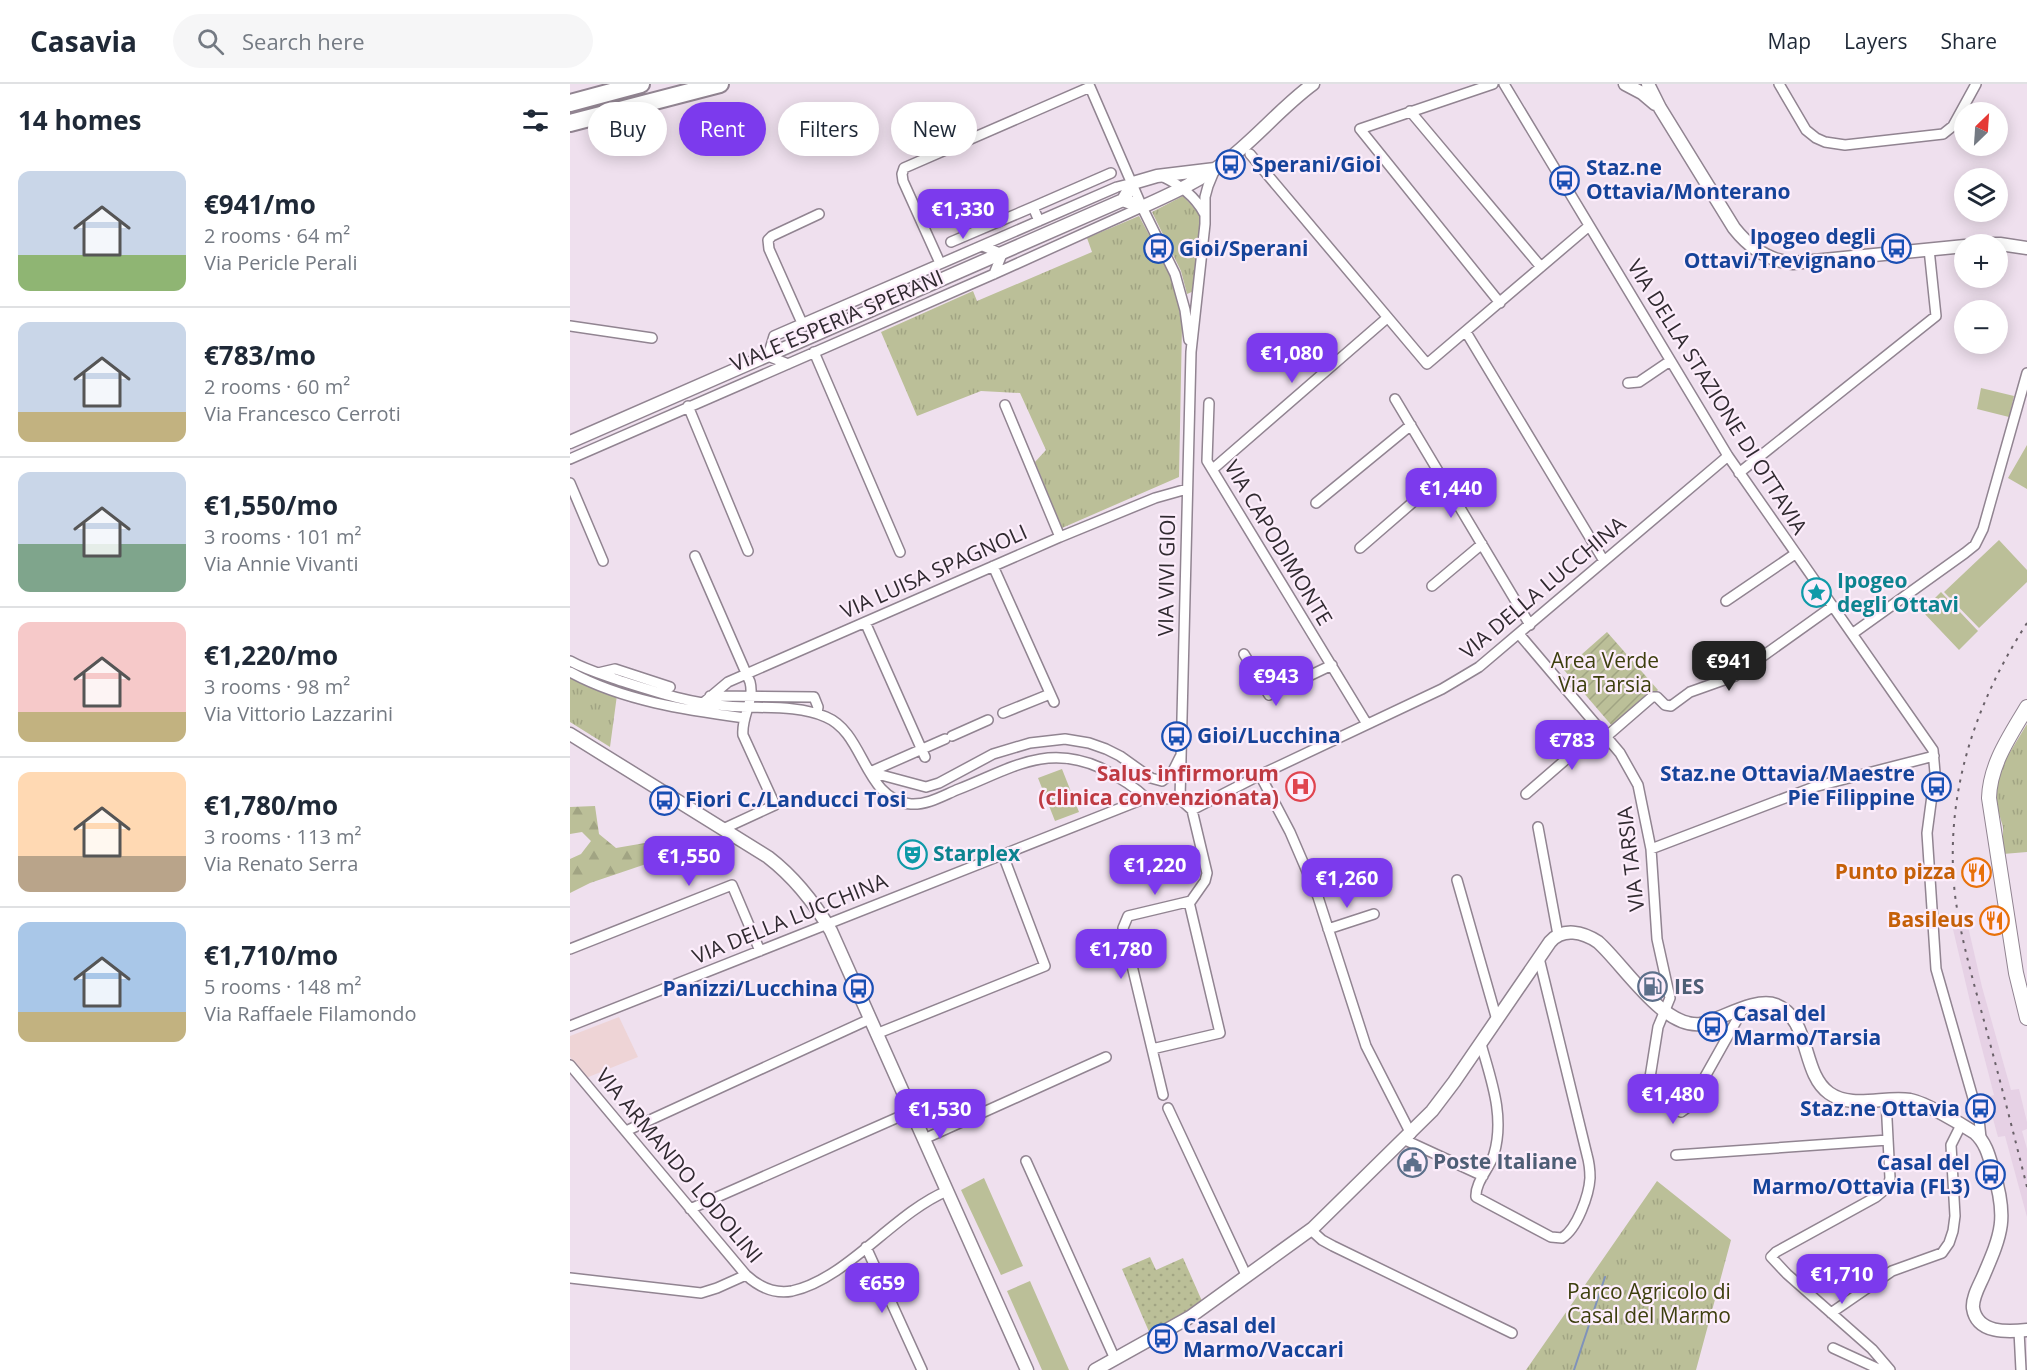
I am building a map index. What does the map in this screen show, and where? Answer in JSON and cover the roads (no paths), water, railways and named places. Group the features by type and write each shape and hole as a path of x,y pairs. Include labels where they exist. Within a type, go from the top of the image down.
{"highway":[{"path":"570,103 641,84"},
{"path":"570,123 720,84"}],"main road":[{"path":"2027,707 1996,762 1989,792 1992,826 2027,1018"}],"street":[{"path":"1493,84 1360,129 1500,303"},
{"name":"VIA DELLA STAZIONE DI OTTAVIA","path":"1504,84 1728,456 1930,745 1934,756 1935,777 1927,833 1935,969 1979,1119 1981,1138"},
{"path":"1625,84 1642,93 1660,108"},
{"path":"1648,84 1660,108 1734,228 1748,244 1761,253 1777,260 1793,263 1954,247"},
{"path":"1779,84 1806,130 1819,140 1837,145 1943,134 1953,126 1976,84"},
{"name":"VIALE ESPERIA SPERANI","path":"570,459 1183,189 1235,154 1284,107 1311,85"},
{"name":"VIA VIVI GIOI","path":"940,263 903,181 903,171 908,165 1090,87 1142,207 1173,269 1185,310 1191,352"},
{"path":"1410,111 1541,267"},
{"path":"1250,154 1427,364 1589,226"},
{"name":"VIALE ESPERIA SPERANI","path":"768,356 774,336 1117,187 1160,175 1215,169"},
{"name":"VIA VIVI GIOI","path":"1180,799 1191,352 1207,189 1215,169"},
{"path":"951,242 1111,173"},
{"path":"1160,175 1197,201 1204,213"},
{"path":"1133,183 1123,200 1142,207"},
{"name":"VIALE ESPERIA SPERANI","path":"570,442 1123,200"},
{"path":"1043,203 1049,216"},
{"path":"1034,207 1039,220"},
{"path":"1023,212 1029,225"},
{"path":"802,323 768,242 773,234 819,214"},
{"path":"1072,223 1092,231"},
{"path":"2008,244 2025,246"},
{"path":"983,246 1002,254 994,274"},
{"path":"1739,473 1936,316 1929,249"},
{"path":"901,281 897,299 913,309"},
{"path":"1213,469 1387,318"},
{"path":"570,326 652,338"},
{"path":"1466,332 1604,561"},
{"path":"814,352 900,552"},
{"path":"768,356 788,364"},
{"path":"1628,383 1638,382 1670,361"},
{"path":"1852,634 1971,549 1978,540 2027,373"},
{"path":"708,397 717,378"},
{"path":"1395,399 1530,625"},
{"name":"VIA CAPODIMONTE","path":"1209,403 1207,461 1367,724"},
{"path":"1005,405 1060,537"},
{"path":"688,406 748,551"},
{"path":"630,416 649,423"},
{"path":"1316,503 1411,425"},
{"name":"VIA DELLA LUCCHINA","path":"1192,810 1465,676 1484,664 1728,456"},
{"path":"1360,548 1442,477"},
{"path":"570,483 603,561"},
{"name":"VIA LUISA SPAGNOLI","path":"696,707 728,682 1060,537 1155,498 1187,489"},
{"path":"1432,586 1482,544"},
{"path":"1726,601 1795,554"},
{"path":"695,556 748,674 752,696 742,728 744,738 776,806 723,829"},
{"path":"993,566 1052,698 1003,714"},
{"path":"1526,794 1652,697 1671,706 1690,692 1735,676 1833,606"},
{"path":"866,622 923,753"},
{"name":"VIA TARSIA","path":"1520,634 1604,732 1626,761 1638,784 1651,849 1657,939 1670,998 1658,1027 1648,1090 1657,1102 1681,1112 1690,1104 1743,1009"},
{"path":"1244,654 1269,695 1332,665"},
{"path":"570,661 696,707 748,707 817,713 833,720 843,728 881,788 894,799 907,803 920,804 1021,764 1046,757 1072,758 1108,772 1129,784 1146,798"},
{"path":"598,673 615,669 670,687"},
{"path":"570,672 601,686 640,698 745,718"},
{"path":"710,696 814,697 818,707 817,713"},
{"path":"870,772 923,753 948,737 988,720"},
{"path":"570,734 768,857 802,889 827,924 1027,1370"},
{"path":"870,772 924,787 939,783 993,754 1020,745 1055,740 1078,741 1113,753 1150,778 1164,781 1169,777 1181,754"},
{"path":"1072,758 1078,741"},
{"path":"1651,849 1814,787 1934,756"},
{"path":"1260,775 1290,832 1318,897 1366,1046 1408,1137 1483,1176"},
{"name":"VIA DELLA LUCCHINA","path":"570,1026 1146,798 1180,799"},
{"path":"1163,1095 1123,924 1128,916 1189,902 1194,898 1207,875 1192,810 1180,799"},
{"path":"1538,827 1558,935"},
{"path":"876,1034 1046,966 1003,855"},
{"path":"1457,880 1497,1020"},
{"path":"570,949 732,885 760,951"},
{"path":"1152,1049 1220,1033 1189,902"},
{"path":"1328,929 1374,914"},
{"path":"1095,1370 1163,1334 1311,1230 1408,1137 1442,1099 1539,958 1558,935 1576,933 1596,941 1664,1011 1682,1021 1697,1025 1756,1005 1770,1004 1780,1007 1797,1028 1818,1082 1830,1094 1847,1100 1915,1102 1961,1125 1981,1138 1988,1152 2001,1195 2002,1221 1994,1252 1974,1298 1973,1308 1978,1319 1988,1328 2000,1331 2023,1331 2021,1370"},
{"path":"1481,1044 1498,1117 1494,1152 1476,1191 1478,1199 1556,1239 1565,1237 1569,1233 1588,1190 1590,1174 1539,958"},
{"path":"626,1131 870,1019"},
{"path":"924,1139 1106,1057"},
{"name":"VIA ARMANDO LODOLINI","path":"570,1065 746,1275 754,1283 767,1289 782,1292 793,1291 828,1275 922,1205 947,1191"},
{"path":"1886,1100 1890,1178 1885,1190 1776,1252 1772,1255 1772,1259 1872,1349 1890,1370"},
{"path":"1168,1108 1246,1277"},
{"path":"690,1209 910,1112"},
{"path":"1831,1313 1892,1271 1942,1253 1947,1246 1955,1216 1952,1145 1961,1125"},
{"path":"1676,1155 1888,1140"},
{"path":"1026,1161 1115,1359"},
{"path":"1311,1230 1333,1246 1512,1333"},
{"path":"866,1247 922,1370"},
{"path":"570,1278 701,1293 746,1275"},
{"path":"1833,1348 1881,1370"}],"waterway":[{"path":"1574,1370 1605,1277"}],"railway":[{"path":"2027,623 1992,686 1967,753 1954,822 1953,858 1955,895 1965,947 2027,1187"}],"place":[{"name":"Sperani/Gioi","path":"1231,165"},
{"name":"Staz.ne Ottavia/Monterano","path":"1565,180"},
{"name":"Gioi/Sperani","path":"1158,249"},
{"name":"Ipogeo degli Ottavi/Trevignano","path":"1897,249"},
{"name":"Ipogeo degli Ottavi","path":"1816,593"},
{"name":"Gioi/Lucchina","path":"1176,736"},
{"name":"Salus infirmorum (clinica convenzionata)","path":"1300,786"},
{"name":"Staz.ne Ottavia/Maestre Pie Filippine","path":"1936,786"},
{"name":"Fiori C./Landucci Tosi","path":"664,800"},
{"name":"Starplex","path":"912,854"},
{"name":"Punto pizza","path":"1977,872"},
{"name":"Basileus","path":"1995,920"},
{"name":"IES","path":"1653,987"},
{"name":"Panizzi/Lucchina","path":"859,989"},
{"name":"Casal del Marmo/Tarsia","path":"1712,1026"},
{"name":"Staz.ne Ottavia","path":"1981,1109"},
{"name":"Poste Italiane","path":"1412,1162"},
{"name":"Casal del Marmo/Ottavia (FL3)","path":"1991,1175"},
{"name":"Casal del Marmo/Vaccari","path":"1162,1338"}],"park label":[{"name":"Area Verde Via Tarsia","path":"1605,673"},
{"name":"Parco Agricolo di Casal del Marmo","path":"1649,1304"}]}
